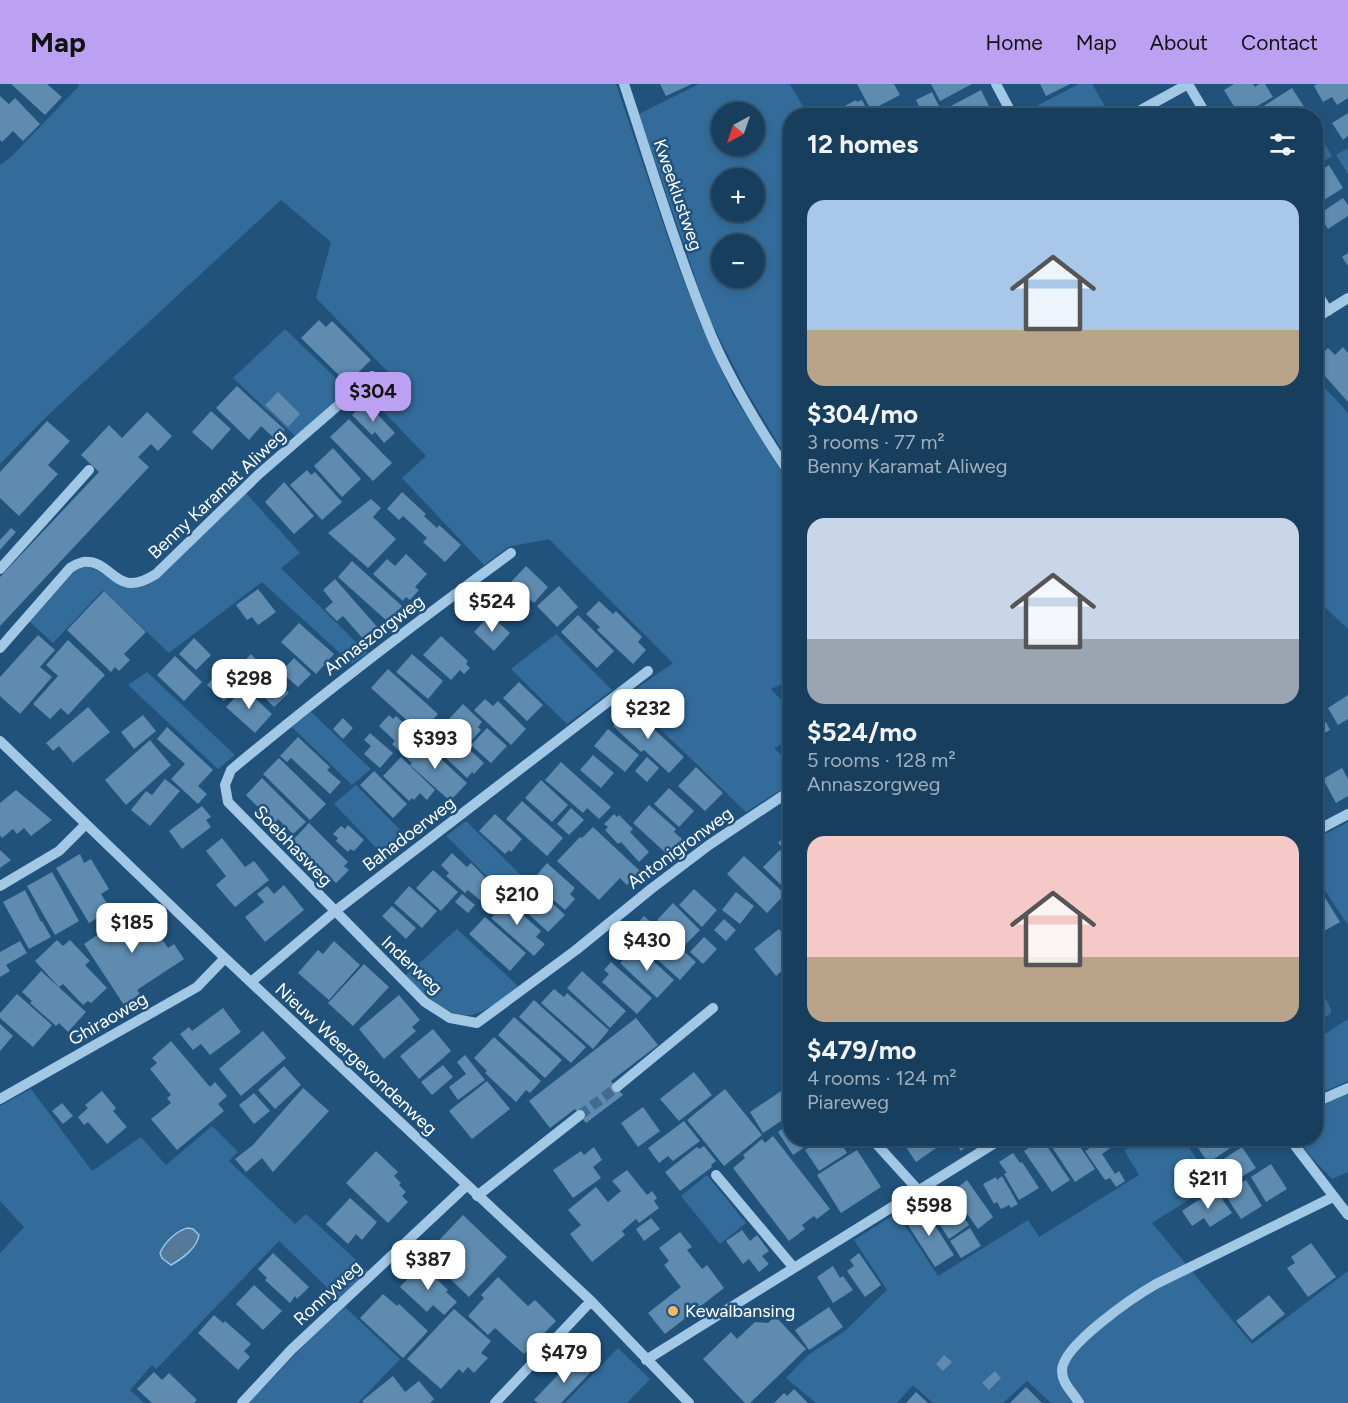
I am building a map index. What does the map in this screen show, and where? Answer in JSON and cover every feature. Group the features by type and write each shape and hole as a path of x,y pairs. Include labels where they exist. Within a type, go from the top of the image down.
{"street":[{"name":"Kweeklustweg","path":"624,84 672,232 712,337 746,404 783,463"},
{"path":"996,84 1009,108"},
{"path":"1144,108 1188,84 1202,108"},
{"path":"1323,313 1348,298"},
{"path":"1323,302 1328,310"},
{"name":"Benny Karamat Aliweg","path":"0,648 70,568 82,562 95,564 118,580 131,584 145,581 156,574 259,474 372,376"},
{"path":"0,569 89,470"},
{"name":"Annaszorgweg","path":"228,802 225,785 231,770 400,634 511,554"},
{"name":"Bahadoerweg","path":"251,982 334,912 648,671"},
{"name":"Nieuw Weergevondenweg","path":"0,741 225,958 591,1301 688,1403"},
{"name":"Antonigronweg","path":"477,1023 576,950 709,845 783,796"},
{"name":"Soebhasweg","path":"228,802 334,912"},
{"path":"1323,827 1348,814"},
{"path":"0,886 59,851 86,824"},
{"name":"Inderweg","path":"334,912 425,1002 450,1018 477,1023"},
{"name":"Ghiraoweg","path":"0,1099 197,987 225,958"},
{"path":"616,1087 712,1008"},
{"path":"1323,1098 1348,1088"},
{"path":"477,1196 580,1115"},
{"path":"879,1146 919,1191"},
{"path":"646,1360 990,1146"},
{"path":"1295,1146 1348,1215"},
{"path":"716,1174 794,1268"},
{"name":"Ronnyweg","path":"242,1403 291,1350 466,1186"},
{"path":"1079,1403 1062,1378 1061,1367 1069,1354 1111,1314 1156,1284 1334,1197"},
{"path":"495,1403 591,1301"}],"shaded area":[{"path":"77,84 616,84 672,250 700,323 732,393 783,474 783,683 771,689 783,702 783,744 774,748 783,757 783,788 746,812 626,696 673,663 549,539 508,547 484,565 402,478 426,456 365,392 388,372 316,298 331,242 281,200 48,415 0,464 0,165 12,156 79,86"},
{"path":"699,84 790,84 804,108 783,108 783,451 747,392 709,318 639,114"},
{"path":"1079,84 1092,84 1106,108 1033,108"},
{"path":"1323,140 1332,156 1323,162"},
{"path":"1348,148 1348,174 1336,155"},
{"path":"285,329 348,390 296,437 233,378"},
{"path":"1323,386 1348,413 1348,629 1323,606"},
{"path":"246,493 300,553 281,568 367,653 352,664 262,582 169,653 103,590 53,643 29,621 60,582 81,567 90,567 117,584 128,587 140,587 155,581"},
{"path":"556,634 612,690 567,724 511,669"},
{"path":"147,672 235,755 218,769 128,685"},
{"path":"311,712 371,769 352,785 292,727"},
{"path":"356,785 412,842 388,860 334,804"},
{"path":"466,821 522,876 502,891 446,836"},
{"path":"1348,822 1348,925 1323,888 1323,835"},
{"path":"457,929 518,986 492,1006 475,1014 456,1014 437,1004 405,976"},
{"path":"1325,998 1331,1013 1323,1019 1323,999"},
{"path":"1348,1019 1348,1081 1323,1092 1323,1035"},
{"path":"31,1089 92,1171 141,1137 166,1165 212,1126 238,1152 229,1161 295,1224 306,1214 368,1271 338,1298 279,1241 156,1369 152,1365 130,1390 144,1403 0,1403 0,1253 24,1227 0,1201 0,1106"},
{"path":"1348,1093 1348,1172 1332,1179 1303,1146 1323,1146 1323,1103"},
{"path":"1131,1146 1188,1146 1214,1184 1152,1223 1252,1344 1348,1271 1348,1403 1051,1403 1027,1381 1003,1403 933,1403 913,1385 897,1403 816,1403 786,1378 808,1355 845,1331 887,1290 854,1240 897,1213 938,1276 1028,1220 1039,1237 1139,1175 1124,1150"},
{"path":"707,1175 746,1223 720,1244 681,1196"},
{"path":"188,1228 193,1229 199,1235 198,1240 188,1253 171,1265 162,1258 160,1253 171,1238"},
{"path":"345,1307 400,1359 358,1403 249,1403 308,1341"},
{"path":"618,1348 650,1379 627,1403 565,1403"}],"building":[{"path":"11,84 47,84 62,97 45,115"},
{"path":"660,84 692,84 666,96"},
{"path":"857,84 894,84 900,95 875,108 870,108"},
{"path":"931,84 972,84 940,101"},
{"path":"1040,84 1070,84 1046,96"},
{"path":"1234,84 1253,84 1255,87 1265,84 1273,97 1254,108 1235,108 1224,90"},
{"path":"1317,84 1348,84 1348,98 1337,105 1332,97 1323,102 1314,86"},
{"path":"1292,88 1305,108 1261,108"},
{"path":"981,90 990,108 947,108"},
{"path":"932,92 940,108 920,108 916,100"},
{"path":"0,96 9,104 15,98 40,124 23,141 13,131 2,142 0,140"},
{"path":"856,100 857,102 862,100 866,108 841,108"},
{"path":"1348,113 1348,136 1343,140 1332,123"},
{"path":"1329,165 1343,188 1323,201 1323,169"},
{"path":"1343,198 1348,205 1348,216 1328,229 1323,221 1323,211"},
{"path":"1348,253 1348,266 1342,257"},
{"path":"319,320 326,327 332,321 371,360 347,383 301,338"},
{"path":"1343,347 1348,353 1348,402 1323,374 1323,353 1328,348 1335,355"},
{"path":"237,386 285,430 276,440 261,426 249,440 216,408"},
{"path":"278,392 300,414 288,427 265,405"},
{"path":"366,402 395,433 384,443 375,432 372,435 352,415"},
{"path":"211,411 231,429 212,450 192,432"},
{"path":"147,412 172,436 158,451 151,444 138,457 149,467 0,626 0,577 99,472 81,455 109,425 122,438"},
{"path":"349,419 392,463 373,481 330,437"},
{"path":"47,421 70,441 48,465 58,474 19,516 0,498 0,472"},
{"path":"333,448 361,479 342,497 314,466"},
{"path":"307,470 311,475 315,472 342,502 322,520 290,485"},
{"path":"284,482 314,516 294,534 265,502"},
{"path":"402,492 426,514 424,516 437,528 439,525 461,545 445,562 423,542 427,538 403,516 399,520 387,509"},
{"path":"371,499 381,508 373,517 396,539 368,568 328,533"},
{"path":"11,528 16,532 0,550 0,540"},
{"path":"406,554 427,574 415,587 419,590 410,600 406,597 403,601 373,574 387,559 395,566"},
{"path":"352,561 402,606 388,622 338,577"},
{"path":"526,566 548,587 534,603 511,582"},
{"path":"335,579 379,629 365,641 343,616 337,621 325,609 333,602 323,590"},
{"path":"559,586 578,607 557,627 537,606"},
{"path":"258,589 276,612 258,625 252,617 247,620 236,605"},
{"path":"104,591 146,632 124,654 130,660 119,671 115,667 111,672 67,630"},
{"path":"599,601 613,614 616,611 642,637 638,642 646,650 633,664 597,630 600,627 586,614"},
{"path":"490,615 510,633 494,651 474,632"},
{"path":"578,615 614,651 597,668 561,632"},
{"path":"299,623 334,654 316,674 281,642"},
{"path":"38,635 55,650 40,667 52,677 20,714 0,696 0,677"},
{"path":"441,636 468,661 466,664 470,668 464,674 460,670 451,680 423,655"},
{"path":"194,638 211,655 196,670 179,654"},
{"path":"68,640 105,675 68,715 61,708 50,719 33,704 58,676 46,665"},
{"path":"251,654 289,693 274,707 236,669"},
{"path":"412,654 443,681 428,699 396,672"},
{"path":"175,656 202,682 184,701 157,675"},
{"path":"294,658 311,674 298,687 281,672"},
{"path":"388,669 438,714 421,733 371,688"},
{"path":"220,670 238,687 224,701 207,685"},
{"path":"519,682 543,705 527,721 503,698"},
{"path":"244,688 272,714 255,733 226,707"},
{"path":"1348,695 1348,719 1338,725 1328,708"},
{"path":"485,699 493,706 498,701 526,729 511,745 474,710"},
{"path":"463,704 482,722 478,727 481,730 470,742 447,721"},
{"path":"88,707 110,732 73,763 59,746 53,751 46,743"},
{"path":"630,707 684,757 669,773 644,750 641,752 613,726"},
{"path":"143,715 156,731 134,749 121,732"},
{"path":"389,715 393,719 396,716 417,736 405,749 403,746 399,751 392,744 395,741 379,726"},
{"path":"343,718 353,728 343,739 333,729"},
{"path":"1326,722 1330,730 1323,734 1323,724"},
{"path":"443,725 484,763 467,778 428,741"},
{"path":"167,727 213,770 198,786 207,794 198,804 171,779 185,764 157,739"},
{"path":"487,728 507,746 491,763 471,745"},
{"path":"608,729 639,755 625,772 594,746"},
{"path":"370,733 393,753 380,768 364,754 371,746 364,740"},
{"path":"298,737 330,767 327,770 341,782 330,794 291,758 287,762 280,756"},
{"path":"150,740 171,765 126,805 105,780"},
{"path":"417,740 426,749 427,746 467,783 450,801 410,765 412,763 403,755"},
{"path":"593,755 614,773 601,788 580,770"},
{"path":"401,757 435,790 427,800 420,793 414,800 412,798 409,801 383,776"},
{"path":"647,757 659,768 647,782 635,771"},
{"path":"279,758 326,804 310,820 263,774"},
{"path":"561,762 611,807 599,819 587,808 583,813 545,780"},
{"path":"696,767 723,793 705,811 678,786"},
{"path":"1342,768 1348,779 1348,796 1336,803 1323,779"},
{"path":"374,771 407,804 393,818 360,785"},
{"path":"262,778 306,822 293,834 278,819 274,823 246,795"},
{"path":"165,779 180,791 150,826 131,810 146,791 152,795"},
{"path":"541,780 568,805 552,822 525,798"},
{"path":"669,788 694,811 679,827 654,804"},
{"path":"16,790 52,820 31,836 24,828 17,834 13,829 2,838 0,835 0,803"},
{"path":"522,801 563,838 547,856 506,819"},
{"path":"649,805 676,829 674,832 682,839 668,855 633,823"},
{"path":"202,806 211,817 206,820 211,827 182,849 169,831"},
{"path":"571,808 584,820 569,835 557,824"},
{"path":"495,814 522,839 511,852 509,850 505,854 479,831"},
{"path":"614,814 617,817 619,815 633,829 630,832 649,852 639,862 621,842 618,844 605,830 608,827 604,824"},
{"path":"309,823 348,862 344,866 349,870 336,883 293,840"},
{"path":"348,825 364,840 354,851 350,849 348,852 336,841 338,838 333,834 341,826 345,829"},
{"path":"593,827 640,871 627,885 620,878 599,900 557,861"},
{"path":"222,838 245,867 254,861 269,880 235,907 216,885 226,876 206,851"},
{"path":"783,838 783,848 778,843"},
{"path":"0,850 11,860 0,868"},
{"path":"780,850 783,853 783,887 763,867"},
{"path":"452,853 467,867 471,863 493,888 481,901 468,890 465,893 446,876 449,873 441,865"},
{"path":"80,854 84,863 91,859 109,889 101,894 111,910 89,923 56,868"},
{"path":"744,856 783,892 783,896 767,913 727,874"},
{"path":"547,863 575,888 570,894 575,899 565,910 534,883 537,880 535,877"},
{"path":"433,870 458,892 441,911 416,888"},
{"path":"52,872 79,921 55,935 27,886"},
{"path":"525,877 565,915 548,932 508,895"},
{"path":"284,885 304,910 265,942 245,917 264,902 257,894 267,886 274,894"},
{"path":"409,886 437,911 422,928 394,903"},
{"path":"694,889 717,910 702,927 679,905"},
{"path":"25,890 51,937 29,949 3,902"},
{"path":"736,892 754,906 740,924 722,910"},
{"path":"462,894 475,905 468,913 455,902"},
{"path":"1323,894 1340,922 1324,931 1323,929"},
{"path":"498,898 505,904 507,901 541,931 536,937 545,944 534,956 491,918 494,915 488,909"},
{"path":"673,903 700,930 683,947 657,920"},
{"path":"140,906 168,948 174,944 184,959 137,990 140,994 124,1005 84,944"},
{"path":"392,906 416,928 406,939 382,916"},
{"path":"644,916 696,962 680,980 628,933"},
{"path":"485,917 526,953 510,971 469,934"},
{"path":"724,919 736,930 726,941 714,930"},
{"path":"779,929 783,934 783,970 776,976 754,949"},
{"path":"704,937 717,949 703,964 690,952"},
{"path":"57,940 63,946 70,940 90,961 85,965 107,988 91,1003 88,1001 83,1005 63,984 59,987 35,961"},
{"path":"20,941 27,953 6,965 10,971 0,977 0,952"},
{"path":"334,941 360,965 329,1000 298,973 318,950 323,954"},
{"path":"637,946 674,980 657,998 620,963"},
{"path":"611,962 652,998 637,1014 602,982 609,974 604,970"},
{"path":"364,964 389,987 353,1026 328,1003"},
{"path":"41,971 86,1012 68,1032 59,1023 56,1026 30,1003 32,1001 22,992"},
{"path":"582,971 626,1011 610,1028 567,988"},
{"path":"554,989 564,997 567,993 609,1030 593,1049 541,1003"},
{"path":"17,994 52,1025 33,1047 0,1018 0,1013"},
{"path":"399,995 420,1020 412,1027 416,1031 384,1059 359,1029"},
{"path":"534,1000 586,1047 571,1063 519,1017"},
{"path":"223,1008 241,1032 210,1055 201,1044 193,1050 180,1034 189,1027 192,1031"},
{"path":"514,1017 562,1060 545,1078 498,1035"},
{"path":"636,1018 658,1045 611,1081 623,1095 586,1123 575,1109 550,1128 529,1101"},
{"path":"0,1024 13,1036 0,1051"},
{"path":"433,1029 451,1051 419,1079 400,1056"},
{"path":"263,1031 286,1058 241,1096 219,1069"},
{"path":"494,1037 541,1081 530,1093 526,1090 516,1102 485,1073 487,1071 474,1058"},
{"path":"171,1041 210,1087 215,1082 227,1096 218,1104 224,1111 177,1150 151,1119 171,1103 167,1098 171,1095 150,1069 157,1063 152,1058"},
{"path":"465,1055 485,1080 458,1100 449,1087 466,1074 457,1062"},
{"path":"443,1065 453,1077 432,1095 421,1082"},
{"path":"284,1066 301,1085 275,1109 258,1090"},
{"path":"694,1072 712,1095 679,1121 660,1099"},
{"path":"487,1081 510,1109 472,1139 449,1111"},
{"path":"303,1088 329,1111 273,1172 262,1158 246,1172 235,1159 253,1145"},
{"path":"725,1089 762,1135 724,1166 687,1120"},
{"path":"783,1090 783,1120 763,1133 750,1112"},
{"path":"102,1091 116,1108 113,1111 127,1127 107,1144 88,1122 84,1125 78,1117 88,1108 85,1105"},
{"path":"254,1093 270,1111 254,1124 239,1105"},
{"path":"62,1103 73,1116 63,1124 52,1111"},
{"path":"643,1107 660,1131 638,1147 621,1123"},
{"path":"684,1121 700,1141 673,1161 668,1156 659,1163 648,1148"},
{"path":"783,1129 783,1140 778,1132"},
{"path":"773,1136 830,1209 817,1219 814,1216 802,1225 805,1229 789,1241 733,1168 745,1158 743,1155 762,1139 765,1143"},
{"path":"704,1146 716,1161 711,1165 712,1167 680,1191 665,1172 697,1147 699,1149"},
{"path":"787,1146 806,1146 793,1155"},
{"path":"811,1146 843,1146 847,1153 819,1171 805,1150"},
{"path":"905,1146 939,1146 916,1162"},
{"path":"957,1146 967,1146 961,1151"},
{"path":"1032,1146 1047,1146 1070,1180 1052,1192 1024,1151"},
{"path":"1051,1146 1079,1146 1095,1169 1075,1182"},
{"path":"1087,1146 1113,1146 1102,1154 1115,1174 1119,1171 1125,1181 1116,1187 1110,1178 1105,1180 1085,1151 1089,1149"},
{"path":"1197,1146 1233,1146 1208,1163"},
{"path":"594,1147 602,1160 593,1167 601,1178 573,1198 553,1170 581,1151 584,1155"},
{"path":"1242,1147 1256,1168 1230,1184 1216,1164"},
{"path":"857,1150 881,1187 841,1213 817,1175"},
{"path":"376,1151 398,1172 394,1176 406,1192 402,1196 408,1202 388,1223 346,1183"},
{"path":"1013,1153 1020,1163 1022,1162 1039,1188 1019,1200 1004,1174 1007,1173 999,1162"},
{"path":"1271,1164 1287,1189 1266,1202 1251,1177"},
{"path":"627,1170 647,1195 652,1191 657,1198 654,1201 659,1208 639,1223 636,1219 622,1231 625,1235 592,1262 570,1234 581,1225 568,1210 596,1187 608,1202 621,1191 612,1181"},
{"path":"1002,1176 1018,1204 1011,1208 1009,1205 1001,1209 997,1202 994,1204 983,1184"},
{"path":"967,1180 993,1217 978,1229 958,1201 964,1197 957,1188"},
{"path":"1246,1180 1262,1206 1241,1219 1224,1193"},
{"path":"1215,1189 1232,1213 1210,1227 1204,1218 1192,1226 1182,1211"},
{"path":"949,1195 969,1225 949,1239 929,1208"},
{"path":"350,1198 377,1222 362,1240 356,1234 348,1244 326,1224"},
{"path":"923,1207 954,1255 935,1267 904,1219"},
{"path":"463,1215 507,1257 469,1297 425,1255"},
{"path":"651,1218 660,1229 644,1241 636,1229"},
{"path":"970,1228 981,1246 961,1258 950,1241"},
{"path":"742,1230 750,1241 757,1235 769,1251 762,1256 769,1264 759,1272 749,1259 743,1264 726,1241"},
{"path":"680,1232 692,1247 687,1250 702,1269 707,1265 724,1288 665,1334 648,1313 681,1287 664,1265 669,1261 659,1248"},
{"path":"1311,1243 1336,1277 1308,1297 1287,1268 1295,1263 1291,1257"},
{"path":"273,1253 309,1287 297,1299 295,1296 290,1303 265,1280 267,1278 258,1269"},
{"path":"859,1253 881,1285 865,1297 847,1271 854,1266 850,1260"},
{"path":"421,1264 457,1302 444,1315 433,1305 427,1312 400,1287"},
{"path":"833,1266 840,1278 843,1276 853,1290 833,1303 817,1277"},
{"path":"498,1277 528,1306 535,1300 556,1321 524,1354 495,1328 488,1335 468,1316 484,1298 481,1295"},
{"path":"254,1285 282,1311 263,1330 236,1304"},
{"path":"383,1294 397,1306 399,1304 428,1331 403,1358 360,1318"},
{"path":"1269,1295 1285,1314 1252,1340 1236,1321"},
{"path":"829,1307 843,1327 809,1350 795,1330"},
{"path":"454,1309 491,1341 481,1353 488,1358 474,1373 468,1367 463,1373 459,1369 441,1389 407,1359"},
{"path":"214,1315 223,1323 225,1321 251,1344 244,1351 250,1357 238,1370 198,1333"},
{"path":"775,1316 806,1349 750,1403 745,1403 703,1359 731,1332 737,1339 755,1322 768,1323"},
{"path":"944,1355 952,1362 943,1371 936,1364"},
{"path":"574,1358 590,1373 561,1403 538,1403 534,1400"},
{"path":"995,1371 1001,1378 989,1390 982,1383"},
{"path":"154,1372 162,1380 169,1373 197,1400 194,1403 152,1403 137,1389"},
{"path":"393,1376 405,1392 419,1381 434,1399 430,1403 364,1403 362,1401"},
{"path":"1026,1387 1042,1403 1010,1403"},
{"path":"794,1389 808,1403 774,1403 784,1393 787,1396"},
{"path":"916,1392 928,1403 906,1403"}],"tunnel":[{"path":"580,1115 617,1087"}],"place":[{"name":"Kewalbansing","path":"673,1311"}]}
